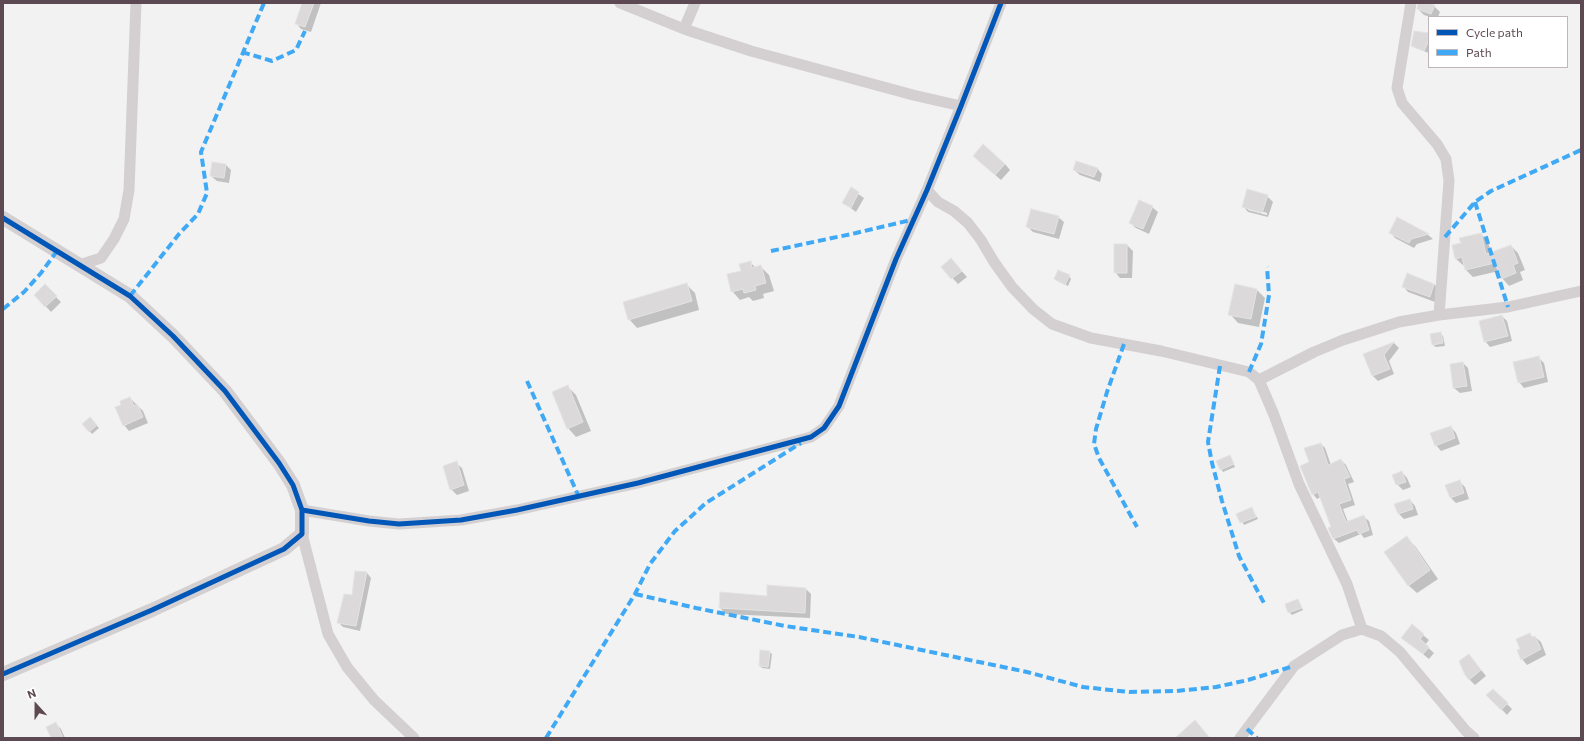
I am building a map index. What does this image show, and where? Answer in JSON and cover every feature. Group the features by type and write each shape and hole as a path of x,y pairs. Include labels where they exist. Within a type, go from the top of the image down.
{"street":[{"path":"79,265 101,258 114,239 124,219 129,190 136,3"},
{"path":"620,3 684,29 752,51 913,95 961,106"},
{"path":"684,29 695,3"},
{"path":"302,510 369,521 399,524 461,520 579,497 811,437 824,428 839,406 896,260 927,190 1001,3"},
{"path":"1410,3 1397,88 1402,103 1437,144 1446,159 1448,181 1439,315"},
{"path":"927,190 938,202 954,211 968,223 1012,287 1033,309 1052,324 1091,338 1161,351 1249,372 1259,380 1274,415 1299,484 1347,584 1362,629"},
{"path":"3,218 130,296 173,336 225,391 293,485 302,510 302,534 328,634 347,667 374,700 414,738"},
{"path":"1259,380 1314,352 1343,340 1399,322 1439,315 1508,307 1581,291"},
{"path":"3,674 239,571 284,549 302,534"},
{"path":"1240,738 1294,666 1342,635 1362,629 1381,636 1400,652 1466,731 1474,738"}],"building":[{"path":"302,3 314,3 305,27 295,24"},
{"path":"1418,3 1435,5 1431,14 1417,9"},
{"path":"1414,31 1428,33 1428,42 1424,51 1411,46"},
{"path":"983,144 1005,164 995,175 973,156"},
{"path":"1076,161 1098,168 1094,177 1073,170"},
{"path":"212,162 226,164 224,178 210,176"},
{"path":"851,187 859,192 851,208 842,203"},
{"path":"1247,189 1268,195 1262,213 1242,207"},
{"path":"1139,200 1153,206 1143,229 1129,223"},
{"path":"1031,209 1059,216 1054,234 1026,227"},
{"path":"1397,217 1429,234 1411,239 1409,243 1389,233"},
{"path":"1481,233 1486,254 1511,245 1518,263 1513,265 1516,273 1501,279 1495,263 1465,270 1462,257 1455,259 1452,245 1461,243 1459,238"},
{"path":"1114,244 1127,244 1127,273 1114,273"},
{"path":"951,258 962,271 951,279 941,267"},
{"path":"751,261 752,268 761,265 766,283 755,286 756,290 744,293 743,289 731,292 727,274 741,271 739,264"},
{"path":"1058,270 1070,275 1065,285 1054,279"},
{"path":"1407,273 1434,284 1430,297 1402,287"},
{"path":"687,283 692,301 628,320 623,302"},
{"path":"45,284 57,296 45,307 34,295"},
{"path":"1235,284 1257,289 1251,319 1228,315"},
{"path":"1502,315 1508,336 1484,342 1479,321"},
{"path":"1441,332 1443,343 1432,345 1430,334"},
{"path":"1394,342 1384,355 1390,369 1372,376 1363,354"},
{"path":"1539,356 1544,377 1518,383 1513,362"},
{"path":"1463,362 1467,386 1453,388 1450,364"},
{"path":"568,385 583,422 567,429 552,392"},
{"path":"130,397 134,406 137,404 143,417 123,426 115,407 121,405 120,401"},
{"path":"90,417 97,425 89,432 82,424"},
{"path":"1451,426 1455,438 1435,446 1430,433"},
{"path":"1321,443 1328,465 1341,459 1350,477 1344,479 1351,500 1339,504 1346,522 1364,515 1369,530 1359,534 1357,530 1333,539 1328,528 1331,527 1318,492 1312,495 1300,466 1309,462 1304,448"},
{"path":"1230,455 1234,464 1220,470 1216,461"},
{"path":"457,461 464,485 450,490 443,466"},
{"path":"1402,471 1406,482 1396,485 1392,475"},
{"path":"1460,480 1464,493 1450,498 1445,485"},
{"path":"1410,499 1413,509 1398,514 1394,504"},
{"path":"1252,507 1256,517 1240,523 1236,514"},
{"path":"1407,536 1430,570 1408,586 1384,552"},
{"path":"355,571 367,572 356,626 337,623 344,594 352,595"},
{"path":"767,585 806,588 805,613 719,608 720,592 767,596"},
{"path":"1298,599 1302,608 1288,613 1285,604"},
{"path":"1412,624 1424,634 1420,639 1429,647 1423,654 1401,638"},
{"path":"1530,633 1532,637 1535,636 1541,649 1521,660 1517,650 1520,649 1516,639"},
{"path":"760,650 770,651 768,667 759,666"},
{"path":"1469,654 1481,670 1469,680 1465,675 1459,661"},
{"path":"1493,689 1508,703 1501,710 1486,695"},
{"path":"1195,720 1210,738 1175,738"},
{"path":"56,722 63,738 51,738 46,727"}],"marked path":[{"path":"130,296 179,234 198,214 207,193 201,152 264,3"},
{"path":"242,52 272,61 296,50 305,31"},
{"path":"1445,237 1475,202 1491,191 1581,150"},
{"path":"1475,202 1508,307"},
{"path":"771,251 915,219"},
{"path":"3,309 24,292 41,273 57,251"},
{"path":"1249,372 1261,344 1269,295 1267,267"},
{"path":"1124,344 1107,392 1096,429 1094,444 1099,458 1137,527"},
{"path":"1220,366 1208,442 1222,501 1239,556 1265,605"},
{"path":"527,381 579,497"},
{"path":"546,738 635,594 650,564 675,531 706,503 801,443"},
{"path":"635,594 785,626 859,637 1027,672 1083,687 1129,692 1176,691 1216,687 1248,680 1294,666"},
{"path":"1247,729 1257,738"}],"cycle path":[{"path":"302,510 369,521 399,524 461,520 517,510 638,483 811,437 824,428 839,406 896,259 927,190 1001,3"},
{"path":"3,218 130,296 173,336 225,391 279,463 293,485 302,510 302,534 284,549 152,610 3,674"}]}
